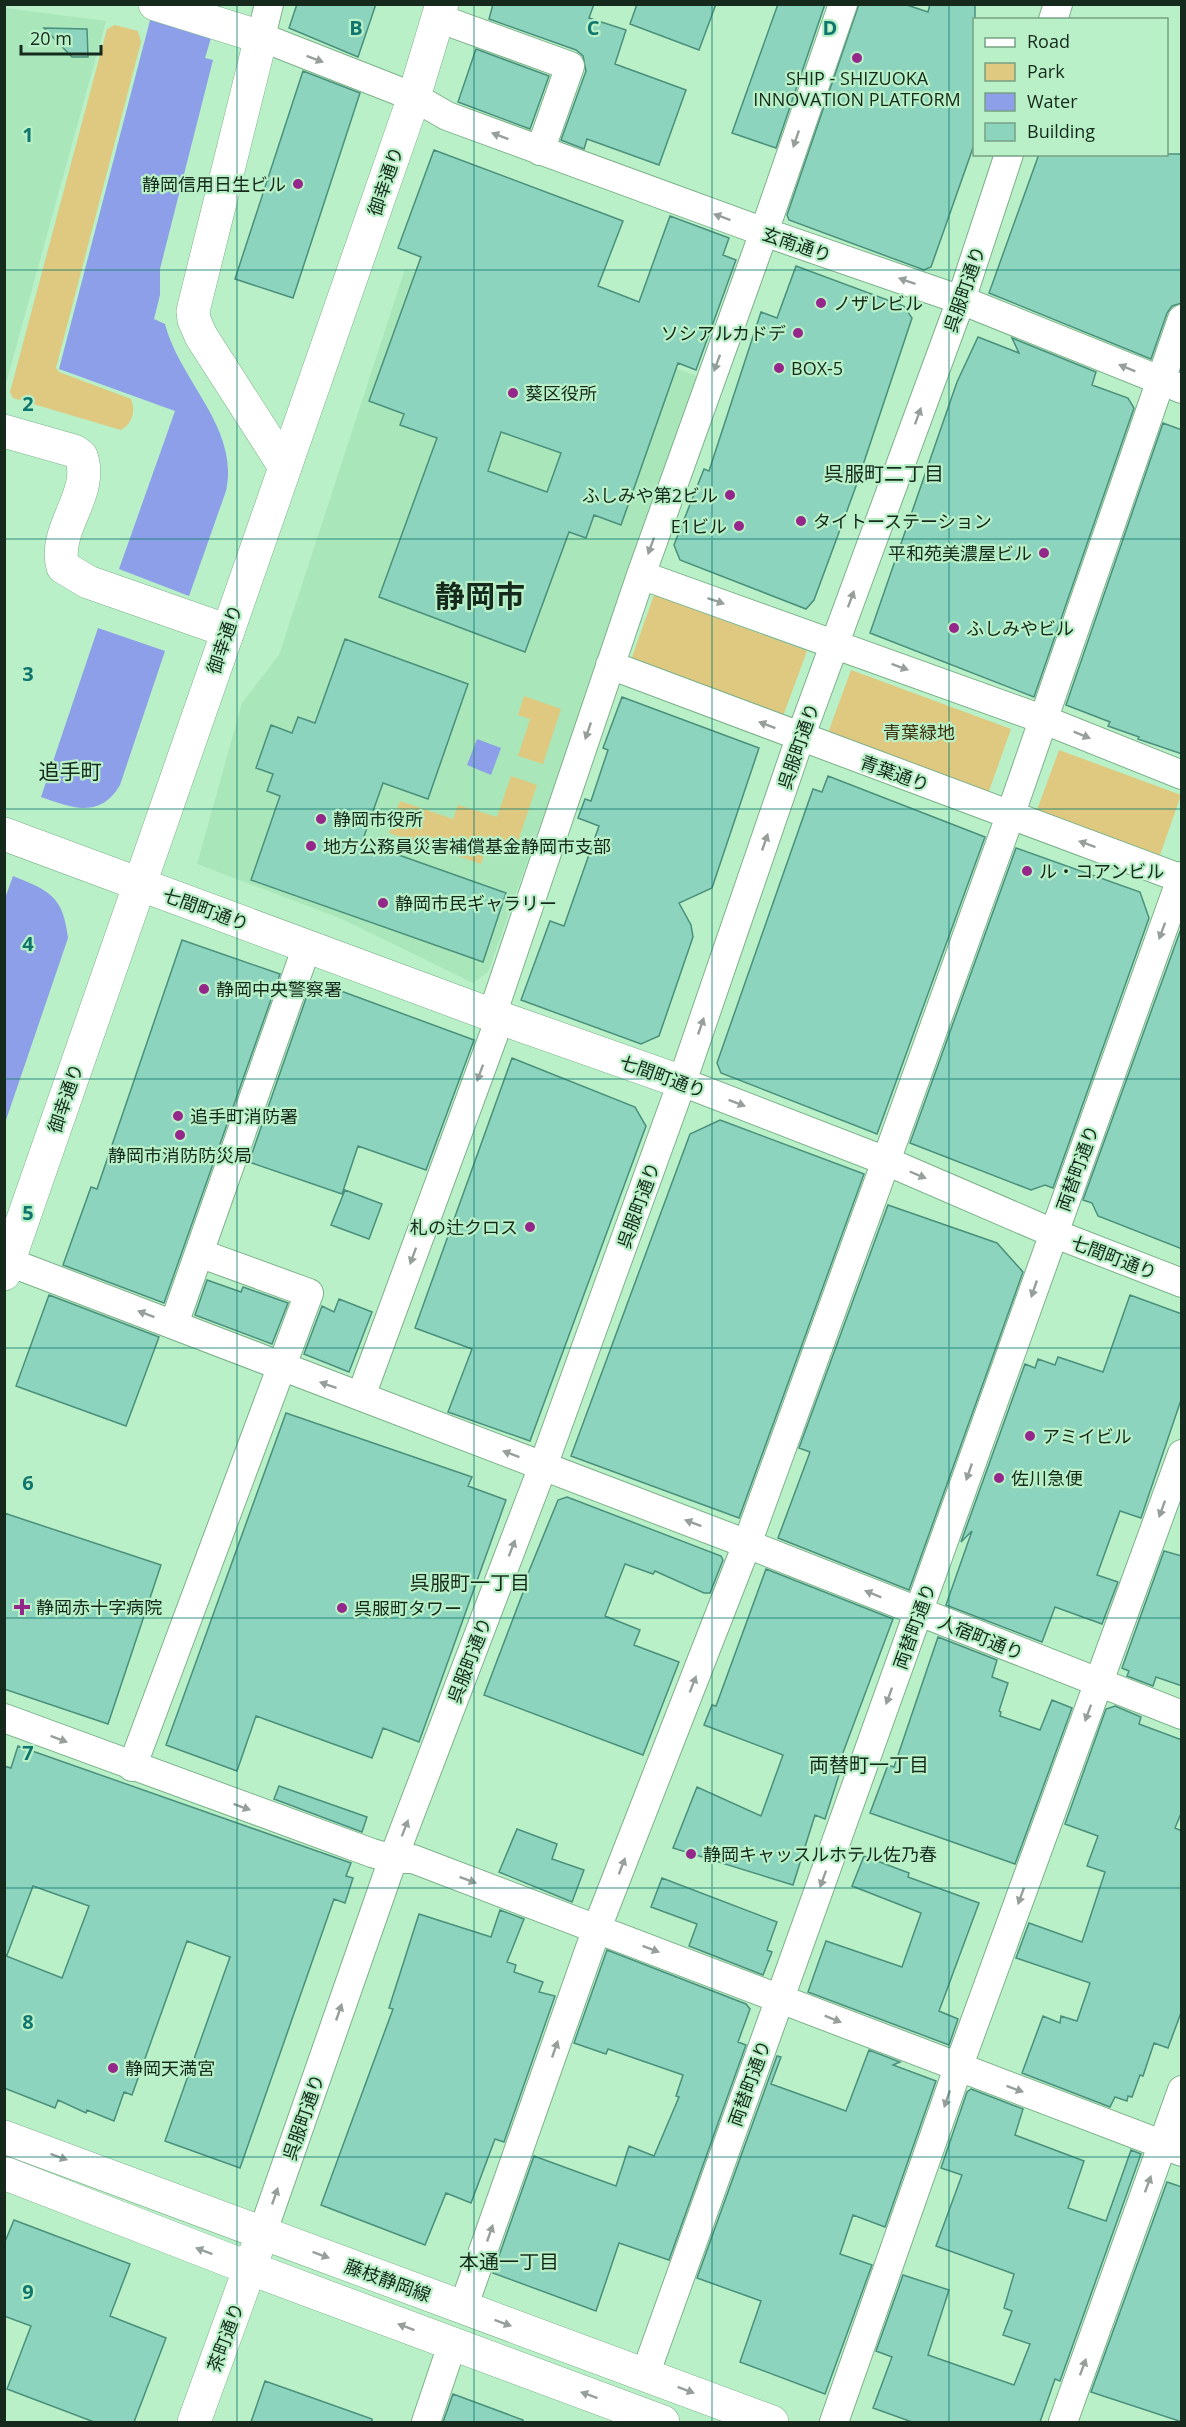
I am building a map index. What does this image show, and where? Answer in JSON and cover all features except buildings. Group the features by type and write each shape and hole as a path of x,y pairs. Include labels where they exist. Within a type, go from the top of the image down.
{"main road":[{"path":"155,4 261,37 193,311 201,336 285,467"},
{"name":"御幸通り","path":"7,1268 138,884 414,97 440,11"},
{"path":"4,431 74,451 81,456 85,475 61,547 60,557 63,567 73,575 112,591 228,631"},
{"name":"七間町通り","path":"4,834 496,1017 682,1082"},
{"name":"藤枝静岡線","path":"4,2137 256,2251 452,2345 631,2417 663,2422"},
{"name":"藤枝静岡線","path":"4,2174 256,2251 463,2308 772,2422"},
{"name":"茶町通り","path":"194,2422 256,2251"},
{"path":"631,2417 645,2375"}],"street":[{"path":"261,37 269,4"},
{"path":"361,1396 496,1017 641,575 843,4"},
{"path":"440,11 570,66 540,151"},
{"name":"玄南通り","path":"261,37 414,97 447,116 764,232 961,300 1170,385"},
{"name":"呉服町通り","path":"256,2251 393,1859 543,1466 682,1082 800,738 961,300 1008,156"},
{"path":"463,2308 597,1928 747,1544 1010,816 1042,719 1170,385 1182,319"},
{"path":"641,575 1042,719 1182,775"},
{"name":"青葉通り","path":"610,665 800,738 1181,878"},
{"name":"両替町通り","path":"645,2375 1181,878"},
{"path":"174,1324 307,946"},
{"name":"七間町通り","path":"682,1082 886,1161 1053,1233 1182,1283"},
{"path":"132,1767 309,1293 199,1253"},
{"name":"人宿町通り","path":"7,1268 174,1324 282,1368 747,1544 1182,1715"},
{"path":"834,2422 958,2068 1182,1454"},
{"path":"4,1718 132,1767 393,1859 413,1859 1172,2148"},
{"path":"1063,2422 1172,2148 1182,2090"},
{"path":"426,2422 452,2345"}],"shaded area":[{"path":"5,8 106,21 5,387"},
{"path":"405,269 700,377 488,972 473,983 342,919 197,864 242,703 279,655"}],"green space":[{"path":"115,25 138,31 141,42 56,368 59,372 131,399 132,417 121,430 13,398 10,392 107,29"},
{"path":"654,595 807,651 783,716 631,660"},
{"name":"青葉緑地","path":"851,670 1011,729 988,794 827,736"},
{"path":"524,696 561,709 543,764 518,756 530,719 518,715"},
{"path":"1059,750 1181,795 1159,858 1036,813"},
{"path":"511,776 537,785 514,853 488,844 481,864 389,833 400,801 453,819 458,805 497,817"}],"water":[{"path":"154,5 221,5 205,58 213,60 160,269 160,295 154,319 165,324 183,366 217,426 228,468 226,491 189,596 119,569 175,411 59,369"},
{"path":"98,628 165,651 120,785 104,803 94,807 74,807 41,797"},
{"path":"477,739 501,748 491,775 467,765"},
{"path":"13,876 36,886 52,897 63,913 68,938 5,1123 4,901"}],"place":[{"name":"SHIP - SHIZUOKA INNOVATION PLATFORM","path":"857,58"},
{"name":"静岡信用日生ビル","path":"298,184"},
{"name":"ノザレビル","path":"821,303"},
{"name":"ソシアルカドデ","path":"798,333"},
{"name":"BOX-5","path":"779,368"},
{"name":"葵区役所","path":"513,393"},
{"name":"ふしみや第2ビル","path":"730,495"},
{"name":"タイトーステーション","path":"801,521"},
{"name":"E1ビル","path":"739,526"},
{"name":"平和苑美濃屋ビル","path":"1044,553"},
{"name":"ふしみやビル","path":"954,628"},
{"name":"静岡市役所","path":"321,819"},
{"name":"地方公務員災害補償基金静岡市支部","path":"311,846"},
{"name":"ル・コアンビル","path":"1027,871"},
{"name":"静岡市民ギャラリー","path":"383,903"},
{"name":"静岡中央警察署","path":"204,989"},
{"name":"追手町消防署","path":"178,1116"},
{"name":"静岡市消防防災局","path":"180,1135"},
{"name":"札の辻クロス","path":"530,1227"},
{"name":"アミイビル","path":"1030,1436"},
{"name":"佐川急便","path":"999,1478"},
{"name":"静岡赤十字病院","path":"22,1607"},
{"name":"呉服町タワー","path":"342,1608"},
{"name":"静岡キャッスルホテル佐乃春","path":"691,1854"},
{"name":"静岡天満宮","path":"113,2068"}],"district":[{"name":"呉服町二丁目","path":"884,473"},
{"name":"静岡市","path":"480,595"},
{"name":"追手町","path":"70,771"},
{"name":"呉服町一丁目","path":"470,1582"},
{"name":"両替町一丁目","path":"869,1764"},
{"name":"本通一丁目","path":"509,2261"}]}
